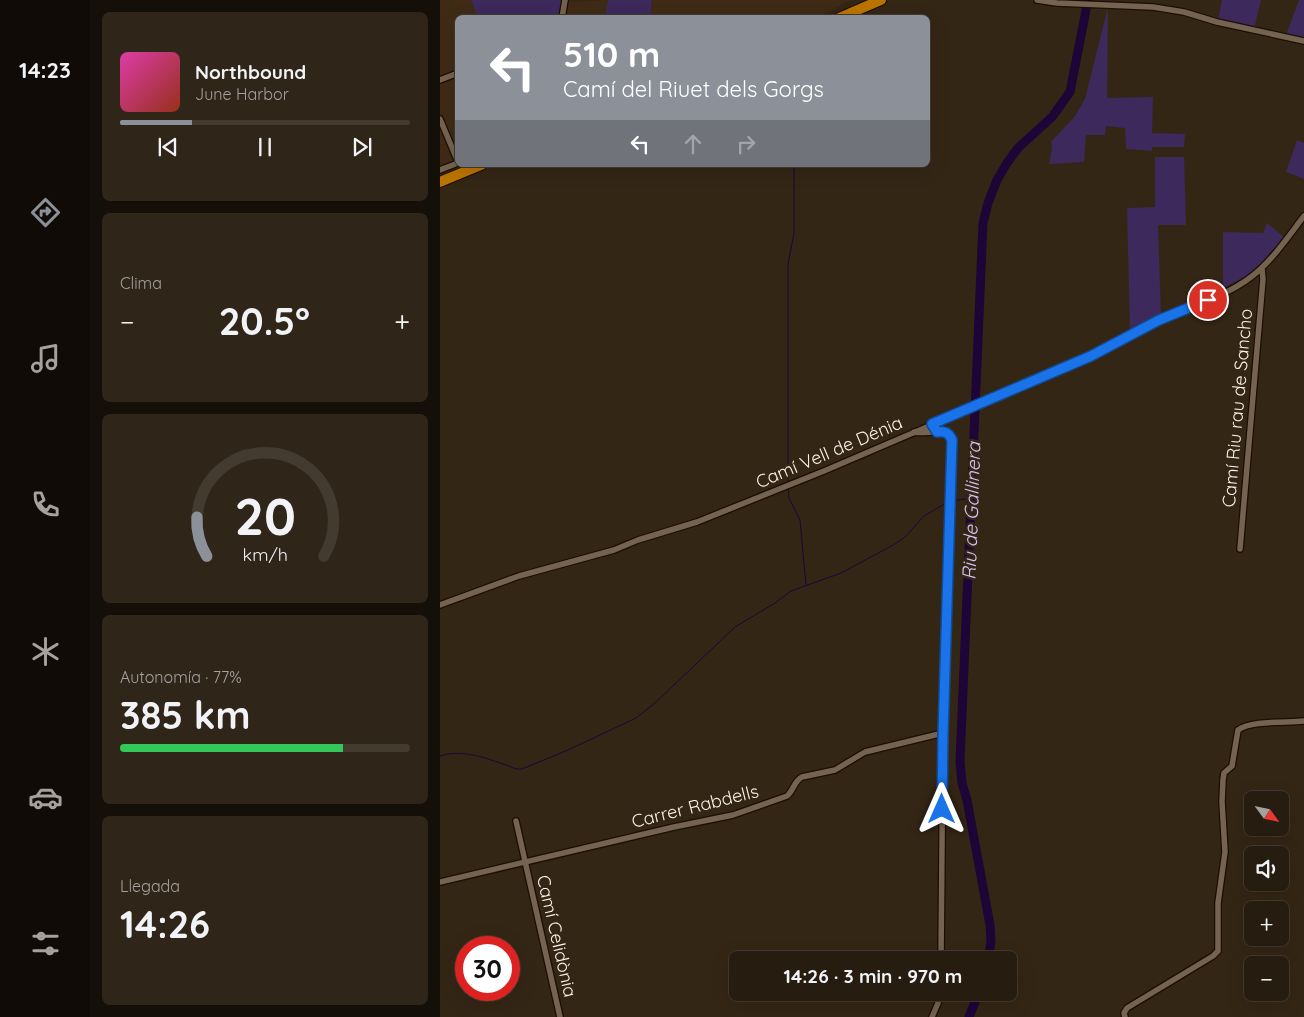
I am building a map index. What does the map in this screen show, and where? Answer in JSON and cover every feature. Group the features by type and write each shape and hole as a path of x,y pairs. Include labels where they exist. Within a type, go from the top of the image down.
{"highway":[{"path":"846,15 881,0"},
{"path":"440,182 476,167"}],"street":[{"path":"562,15 565,0"},
{"path":"1037,0 1057,3 1153,7 1184,12 1218,22 1304,41"},
{"path":"440,80 455,74"},
{"path":"440,119 455,156"},
{"path":"440,170 455,164"},
{"name":"Camí Vell de Dénia","path":"440,604 518,576 606,553 638,540 675,530 780,489 1091,356 1159,320 1223,294 1250,278 1262,269 1304,216"},
{"name":"Camí Riu rau de Sancho","path":"1240,549 1262,289 1262,269"},
{"path":"932,424 937,432"},
{"path":"914,432 944,431 949,434 952,440 943,734 941,951"},
{"path":"1125,1017 1124,1012 1127,1008 1214,956 1218,951 1218,903 1225,852 1222,802 1223,780 1224,773 1232,766 1238,730 1260,724 1304,722"},
{"name":"Carrer Rabdells","path":"440,882 733,815 787,796 791,793 797,779 802,776 835,770 858,754 943,734"},
{"name":"Camí Celidònia","path":"516,821 560,1017"},
{"path":"932,1017 937,1008 938,1001"}],"shaded area":[{"path":"440,0 568,0 569,2 608,0 605,15 455,15 455,167 462,167 440,176"},
{"path":"471,0 562,0 560,15 477,15"},
{"path":"608,0 652,0 650,15 605,15"},
{"path":"652,0 851,0 821,15 650,15"},
{"path":"1222,0 1261,0 1254,29 1218,20"},
{"path":"1299,0 1304,0 1304,39 1286,35"},
{"path":"1108,7 1107,98 1153,97 1152,133 1185,134 1184,147 1152,147 1152,151 1126,149 1125,128 1106,126 1105,135 1086,135 1084,162 1049,164 1051,142 1075,116 1085,99"},
{"path":"1297,140 1304,143 1304,179 1286,172"},
{"path":"1155,157 1184,157 1186,225 1158,225 1161,316 1130,331 1127,208 1155,207"},
{"path":"1267,223 1284,237 1248,275 1223,288 1223,232 1263,233"}],"waterway":[{"name":"Riu de Gallinera","path":"990,951 990,925 967,800 962,783 960,761 983,223 997,180 1007,163 1018,148 1052,117 1070,92 1088,0"},
{"path":"788,483 788,264 794,233 794,167"},
{"path":"788,487 789,498 800,520 806,585"},
{"path":"952,501 971,498"},
{"path":"440,756 455,753 472,755 522,769 636,718 655,703 735,627 791,591 841,573 895,544 905,537 924,516 948,502"},
{"name":"Riu de Gallinera","path":"969,1017 975,1001"}],"route":[{"path":"942,809 952,440 949,434 944,431 937,432 932,424 1091,356 1116,341 1159,320 1208,300"}]}
